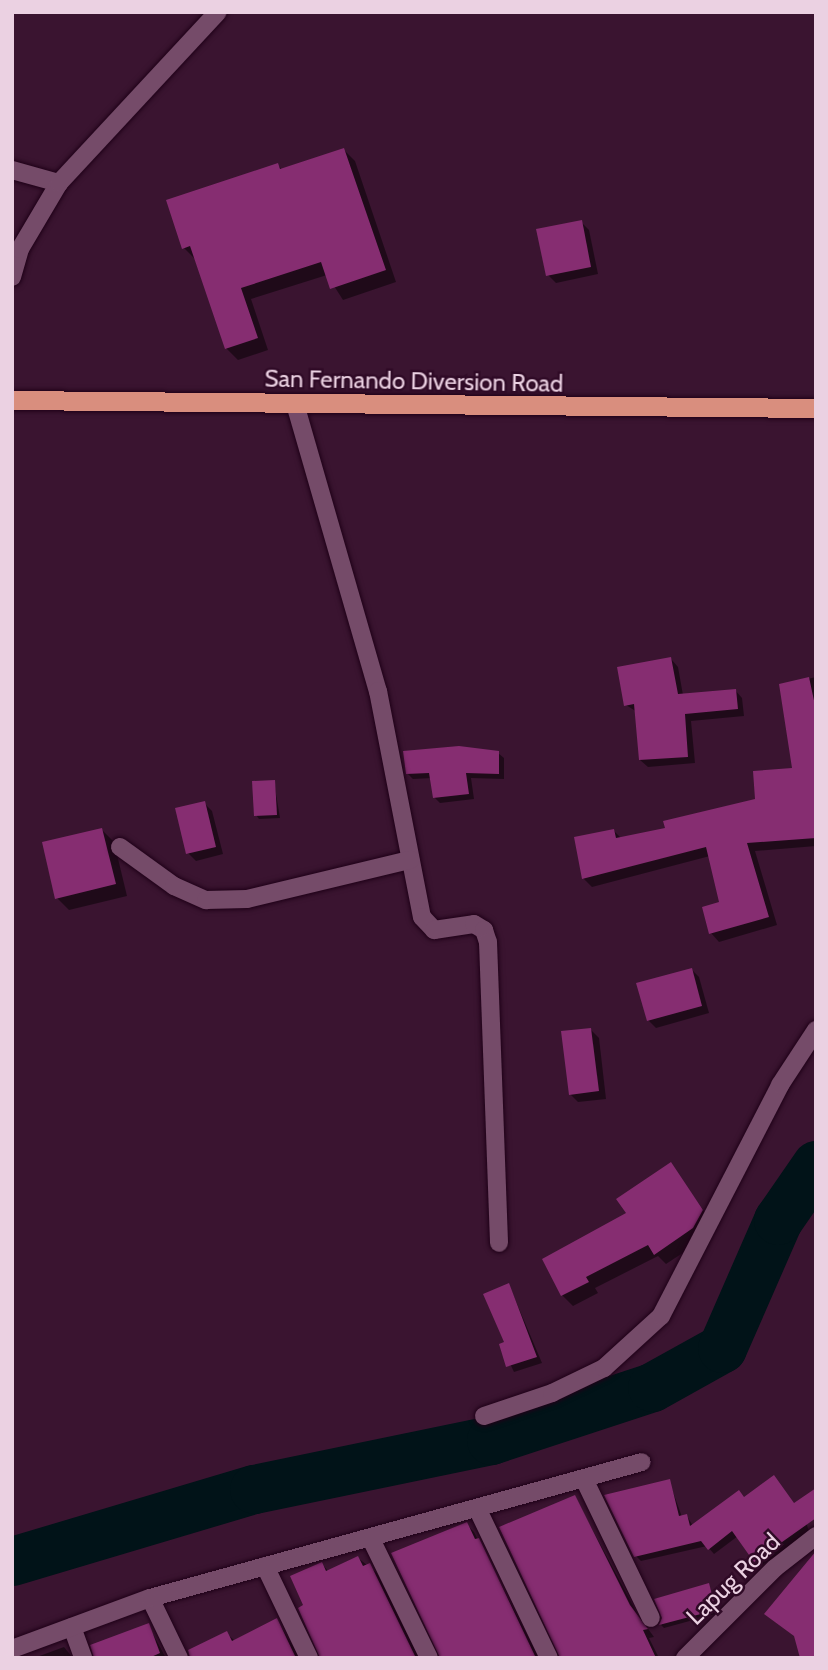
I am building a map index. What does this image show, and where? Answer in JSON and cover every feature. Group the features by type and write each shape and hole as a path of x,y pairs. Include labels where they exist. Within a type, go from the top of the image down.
{"highway":[{"name":"San Fernando Diversion Road","path":"12,400 816,408"}],"street":[{"path":"12,277 20,249 59,183 218,12"},
{"path":"12,170 59,183"},
{"path":"295,404 378,691 410,860 427,926 434,930 474,924 484,929 488,942 499,1243"},
{"path":"120,847 174,886 205,900 247,899 410,860"},
{"path":"484,1416 552,1393 604,1368 661,1316 780,1085 816,1030"},
{"path":"12,1649 150,1598 478,1510 642,1462"},
{"path":"584,1479 651,1618"},
{"path":"478,1510 549,1658"},
{"name":"Lapug Road","path":"685,1658 775,1568 816,1536"},
{"path":"371,1539 429,1658"},
{"path":"265,1566 309,1658"},
{"path":"150,1598 179,1658"},
{"path":"72,1628 83,1658"}],"building":[{"path":"344,148 386,270 330,289 321,262 241,288 258,338 225,349 190,246 182,249 166,200 278,163 280,169"},
{"path":"582,220 591,267 546,276 536,229"},
{"path":"671,657 678,694 736,689 738,709 685,714 688,757 639,760 634,704 624,706 617,667"},
{"path":"809,677 816,710 816,838 747,843 769,917 709,934 702,907 719,902 706,847 582,879 574,837 614,829 616,838 665,828 663,821 755,799 753,771 792,768 779,684"},
{"path":"459,746 499,751 499,774 466,773 469,794 433,798 429,773 406,774 403,751"},
{"path":"275,780 277,815 254,816 252,781"},
{"path":"205,801 216,847 186,854 175,808"},
{"path":"102,828 116,884 55,899 42,842"},
{"path":"692,968 702,1006 647,1021 636,983"},
{"path":"591,1028 599,1091 569,1095 561,1031"},
{"path":"671,1162 703,1210 693,1228 654,1255 648,1245 586,1277 589,1282 561,1296 542,1259 626,1213 616,1199"},
{"path":"509,1283 537,1357 506,1367 499,1344 504,1342 483,1294"},
{"path":"774,1475 794,1503 816,1488 816,1518 754,1562 732,1531 708,1550 701,1541 634,1557 604,1495 670,1479 679,1516 687,1514 690,1526 739,1490 744,1497"},
{"path":"575,1495 630,1605 648,1629 643,1630 656,1658 560,1658 499,1527"},
{"path":"467,1522 475,1539 479,1538 536,1658 440,1658 391,1553"},
{"path":"816,1551 816,1658 800,1658 794,1636 764,1614"},
{"path":"358,1556 363,1566 370,1563 416,1658 320,1658 298,1608 303,1605 290,1576 322,1562 326,1571"},
{"path":"709,1583 716,1610 659,1625 662,1618 654,1599"},
{"path":"277,1618 296,1658 190,1658 188,1650 227,1631 232,1641"},
{"path":"149,1623 160,1653 149,1658 94,1658 90,1645"}],"waterway":[{"path":"12,1561 254,1489 491,1440 652,1387 722,1348 778,1220 816,1165"}]}
